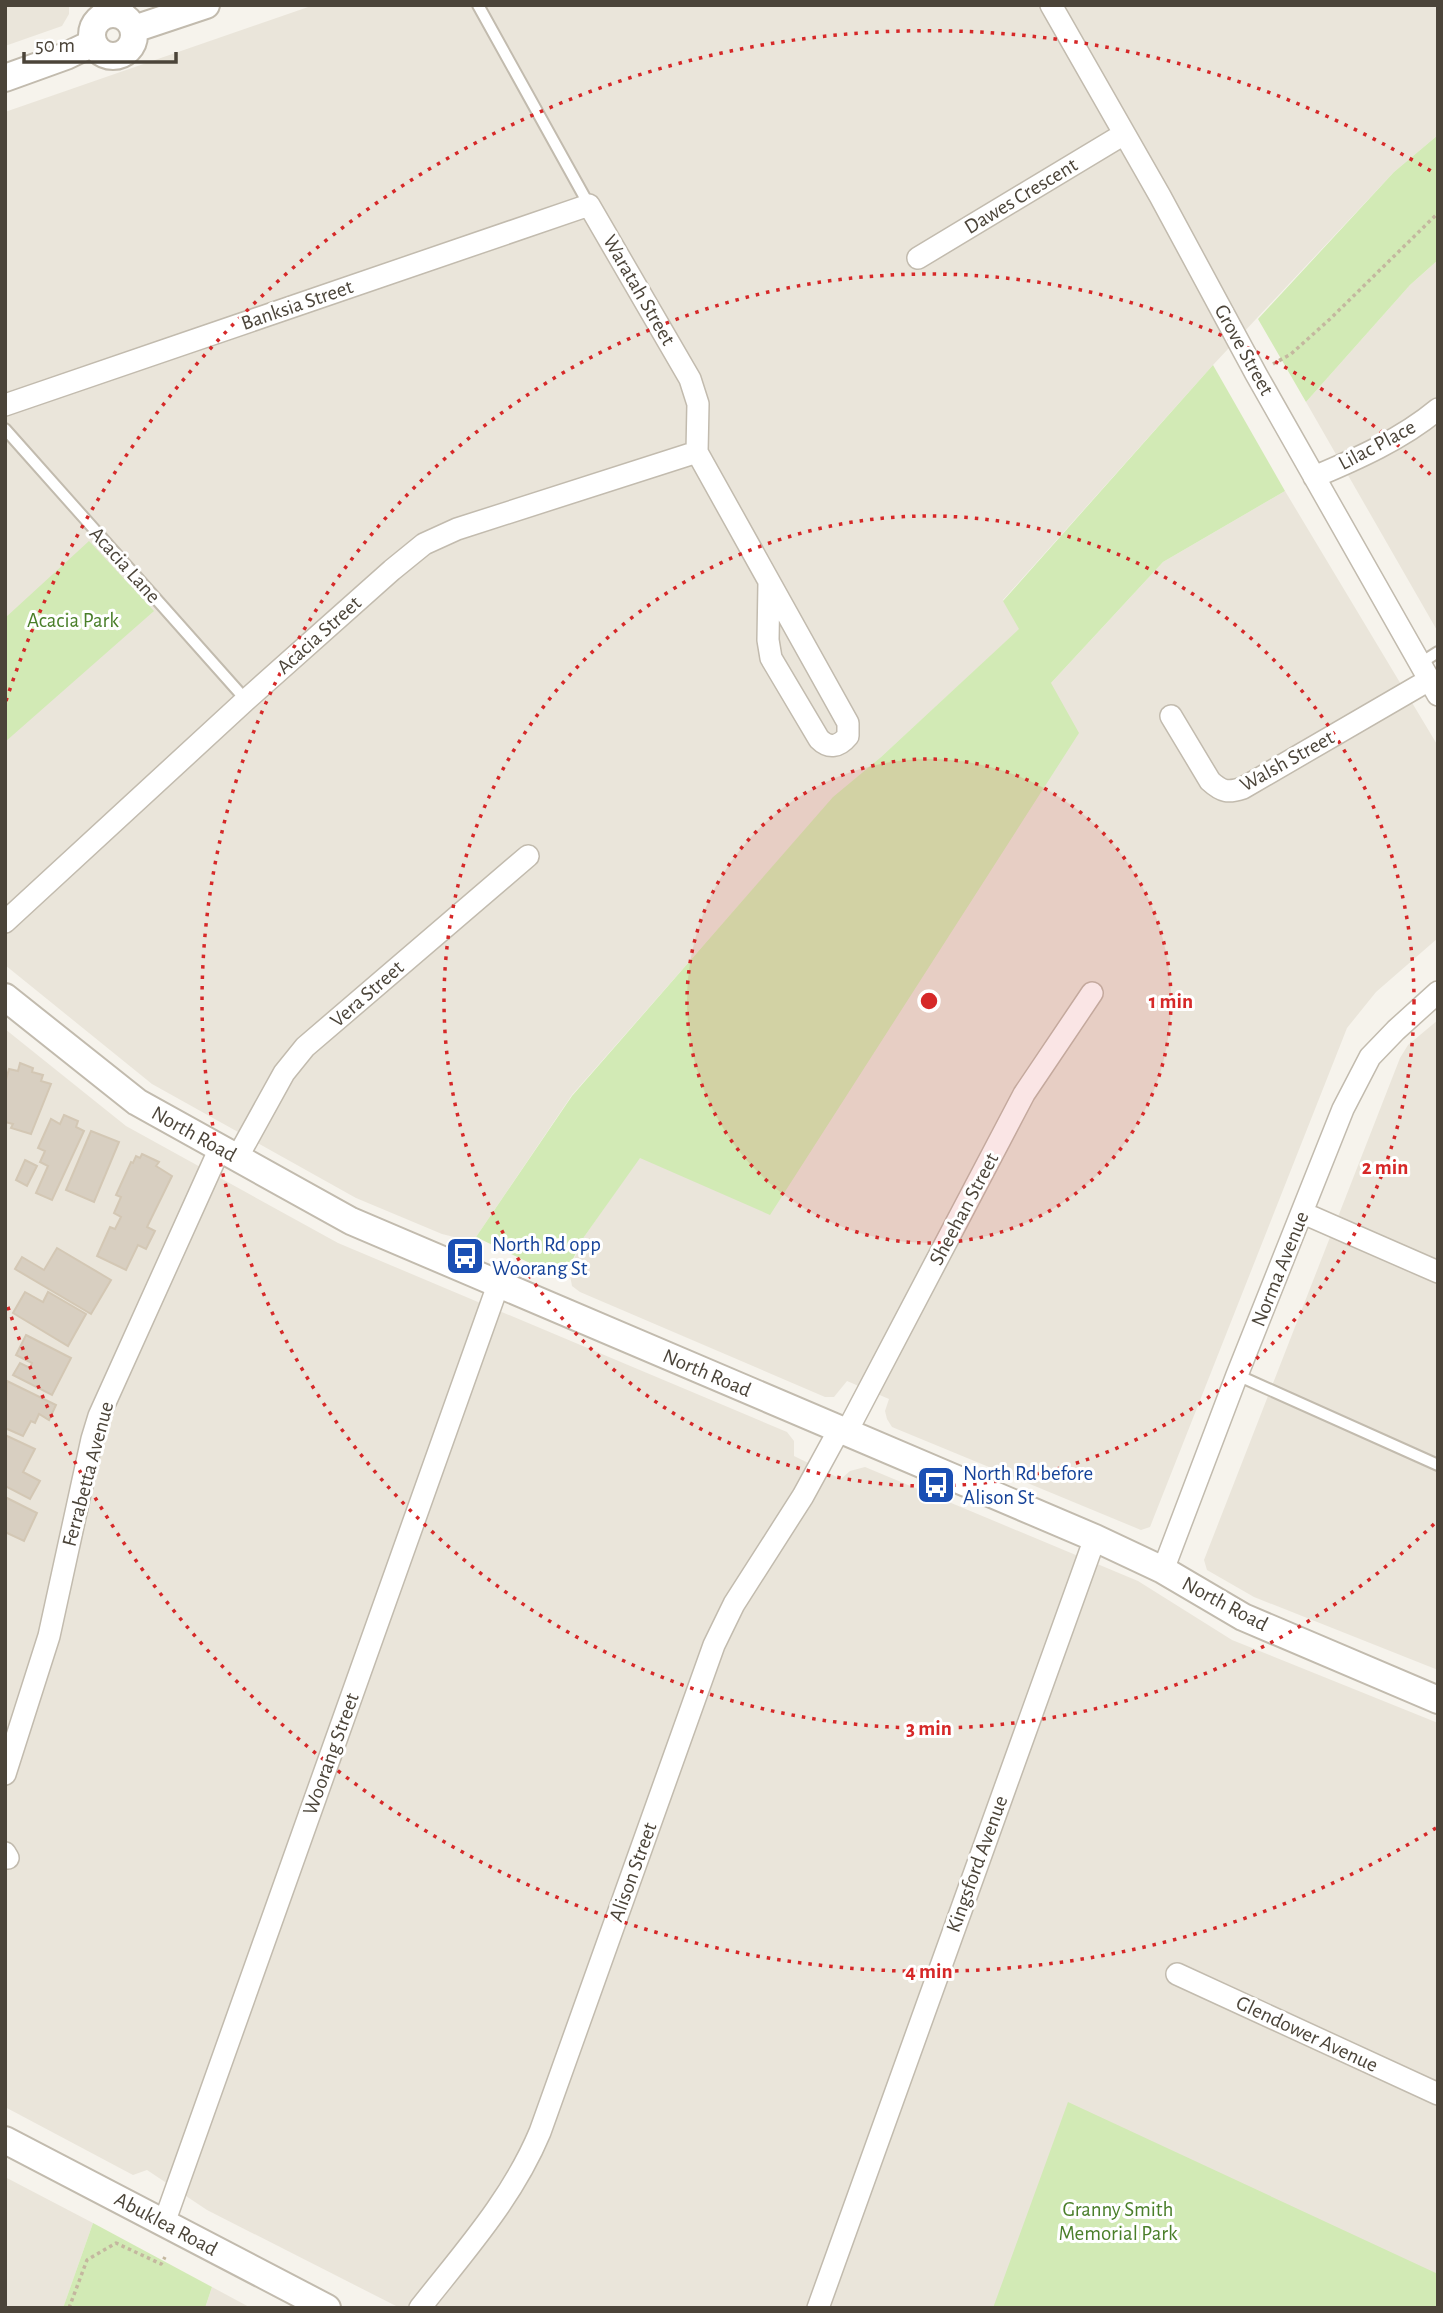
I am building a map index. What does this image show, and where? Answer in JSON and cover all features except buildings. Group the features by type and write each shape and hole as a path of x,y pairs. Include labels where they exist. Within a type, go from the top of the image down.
{"street":[{"path":"134,29 206,5"},
{"name":"Grove Street","path":"1051,5 1429,680"},
{"path":"108,10 123,16 134,29 132,46 119,56 103,55 93,43 94,25 108,10"},
{"path":"5,78 66,56 93,43"},
{"name":"Dawes Crescent","path":"918,258 1125,134"},
{"name":"Banksia Street","path":"5,405 589,205"},
{"name":"Waratah Street","path":"589,205 690,379 698,404 696,452"},
{"name":"Lilac Place","path":"1314,477 1392,439 1424,421 1438,409"},
{"path":"696,452 848,723 848,736 842,743 825,745 819,739 771,658 768,640 769,583"},
{"name":"Acacia Street","path":"5,922 246,700 424,544 457,529 696,452"},
{"name":"Walsh Street","path":"1171,716 1210,780 1229,793 1243,788 1429,680"},
{"name":"Vera Street","path":"229,1153 305,1047 528,856"},
{"name":"Norma Avenue","path":"1164,1570 1237,1375 1343,1110 1370,1057 1438,992"},
{"name":"Sheehan Street","path":"842,1431 1024,1094 1092,993"},
{"name":"North Road","path":"5,997 137,1102 351,1221 1095,1538 1164,1570 1243,1617 1438,1700"},
{"name":"Ferrabetta Avenue","path":"5,1774 49,1636 99,1416 229,1153"},
{"path":"1303,1213 1438,1272"},
{"name":"Woorang Street","path":"164,2223 498,1285"},
{"name":"Alison Street","path":"420,2308 503,2203 528,2160 714,1645 734,1604 842,1431"},
{"name":"Kingsford Avenue","path":"818,2308 1095,1538"},
{"name":"Glendower Avenue","path":"1177,1974 1438,2094"},
{"name":"Abuklea Road","path":"5,2140 327,2308"}],"lane":[{"name":"Waratah Street","path":"478,5 589,205"},
{"name":"Acacia Lane","path":"5,429 246,700"},
{"path":"1429,680 1438,652"},
{"path":"1237,1375 1438,1465"}],"path":[{"path":"1256,374 1291,354 1438,213"},
{"path":"69,2308 87,2260 116,2243 161,2264 165,2258"}],"shaded area":[{"path":"5,5 69,5 69,14 62,26 5,46"},
{"path":"314,5 1438,5 1438,135 1394,172 1213,365 1003,600 1020,629 833,798 572,1095 476,1237 462,1239 442,1234 356,1198 152,1084 5,965 5,112"},
{"path":"1438,260 1438,632 1306,402 1410,285"},
{"path":"1285,491 1438,746 1438,938 1376,992 1347,1028 1150,1527 1141,1530 892,1427 885,1411 889,1399 847,1381 834,1397 825,1397 580,1292 572,1286 569,1270 584,1237 639,1158 1051,683 1163,562"},
{"path":"1438,1020 1438,1670 1254,1597 1207,1570 1204,1560 1400,1058 1408,1045"},
{"path":"5,1029 126,1126 338,1243 787,1432 794,1441 794,1456 841,1479 850,1471 865,1467 1138,1581 1232,1640 1438,1723 1438,2308 400,2308 207,2210 147,2170 133,2175 5,2107"},
{"path":"5,2177 93,2223 63,2308 5,2308"},
{"path":"212,2287 251,2308 205,2308"}],"green space":[{"path":"1438,135 1438,260 1410,285 1306,402 1258,319 1394,172"},
{"path":"1213,365 1285,491 1163,562 1051,683 1079,733 770,1215 640,1158 584,1237 563,1279 476,1237 572,1096 833,797 881,757 1019,629 1003,601"},
{"name":"Acacia Park","path":"89,541 154,611 5,742 5,618"},
{"name":"Granny Smith Memorial Park","path":"1068,2102 1438,2274 1438,2308 993,2308"},
{"path":"93,2223 212,2287 205,2308 63,2308"}],"place":[{"name":"North Rd opp Woorang St","path":"465,1256"},
{"name":"North Rd before Alison St","path":"936,1485"}]}
